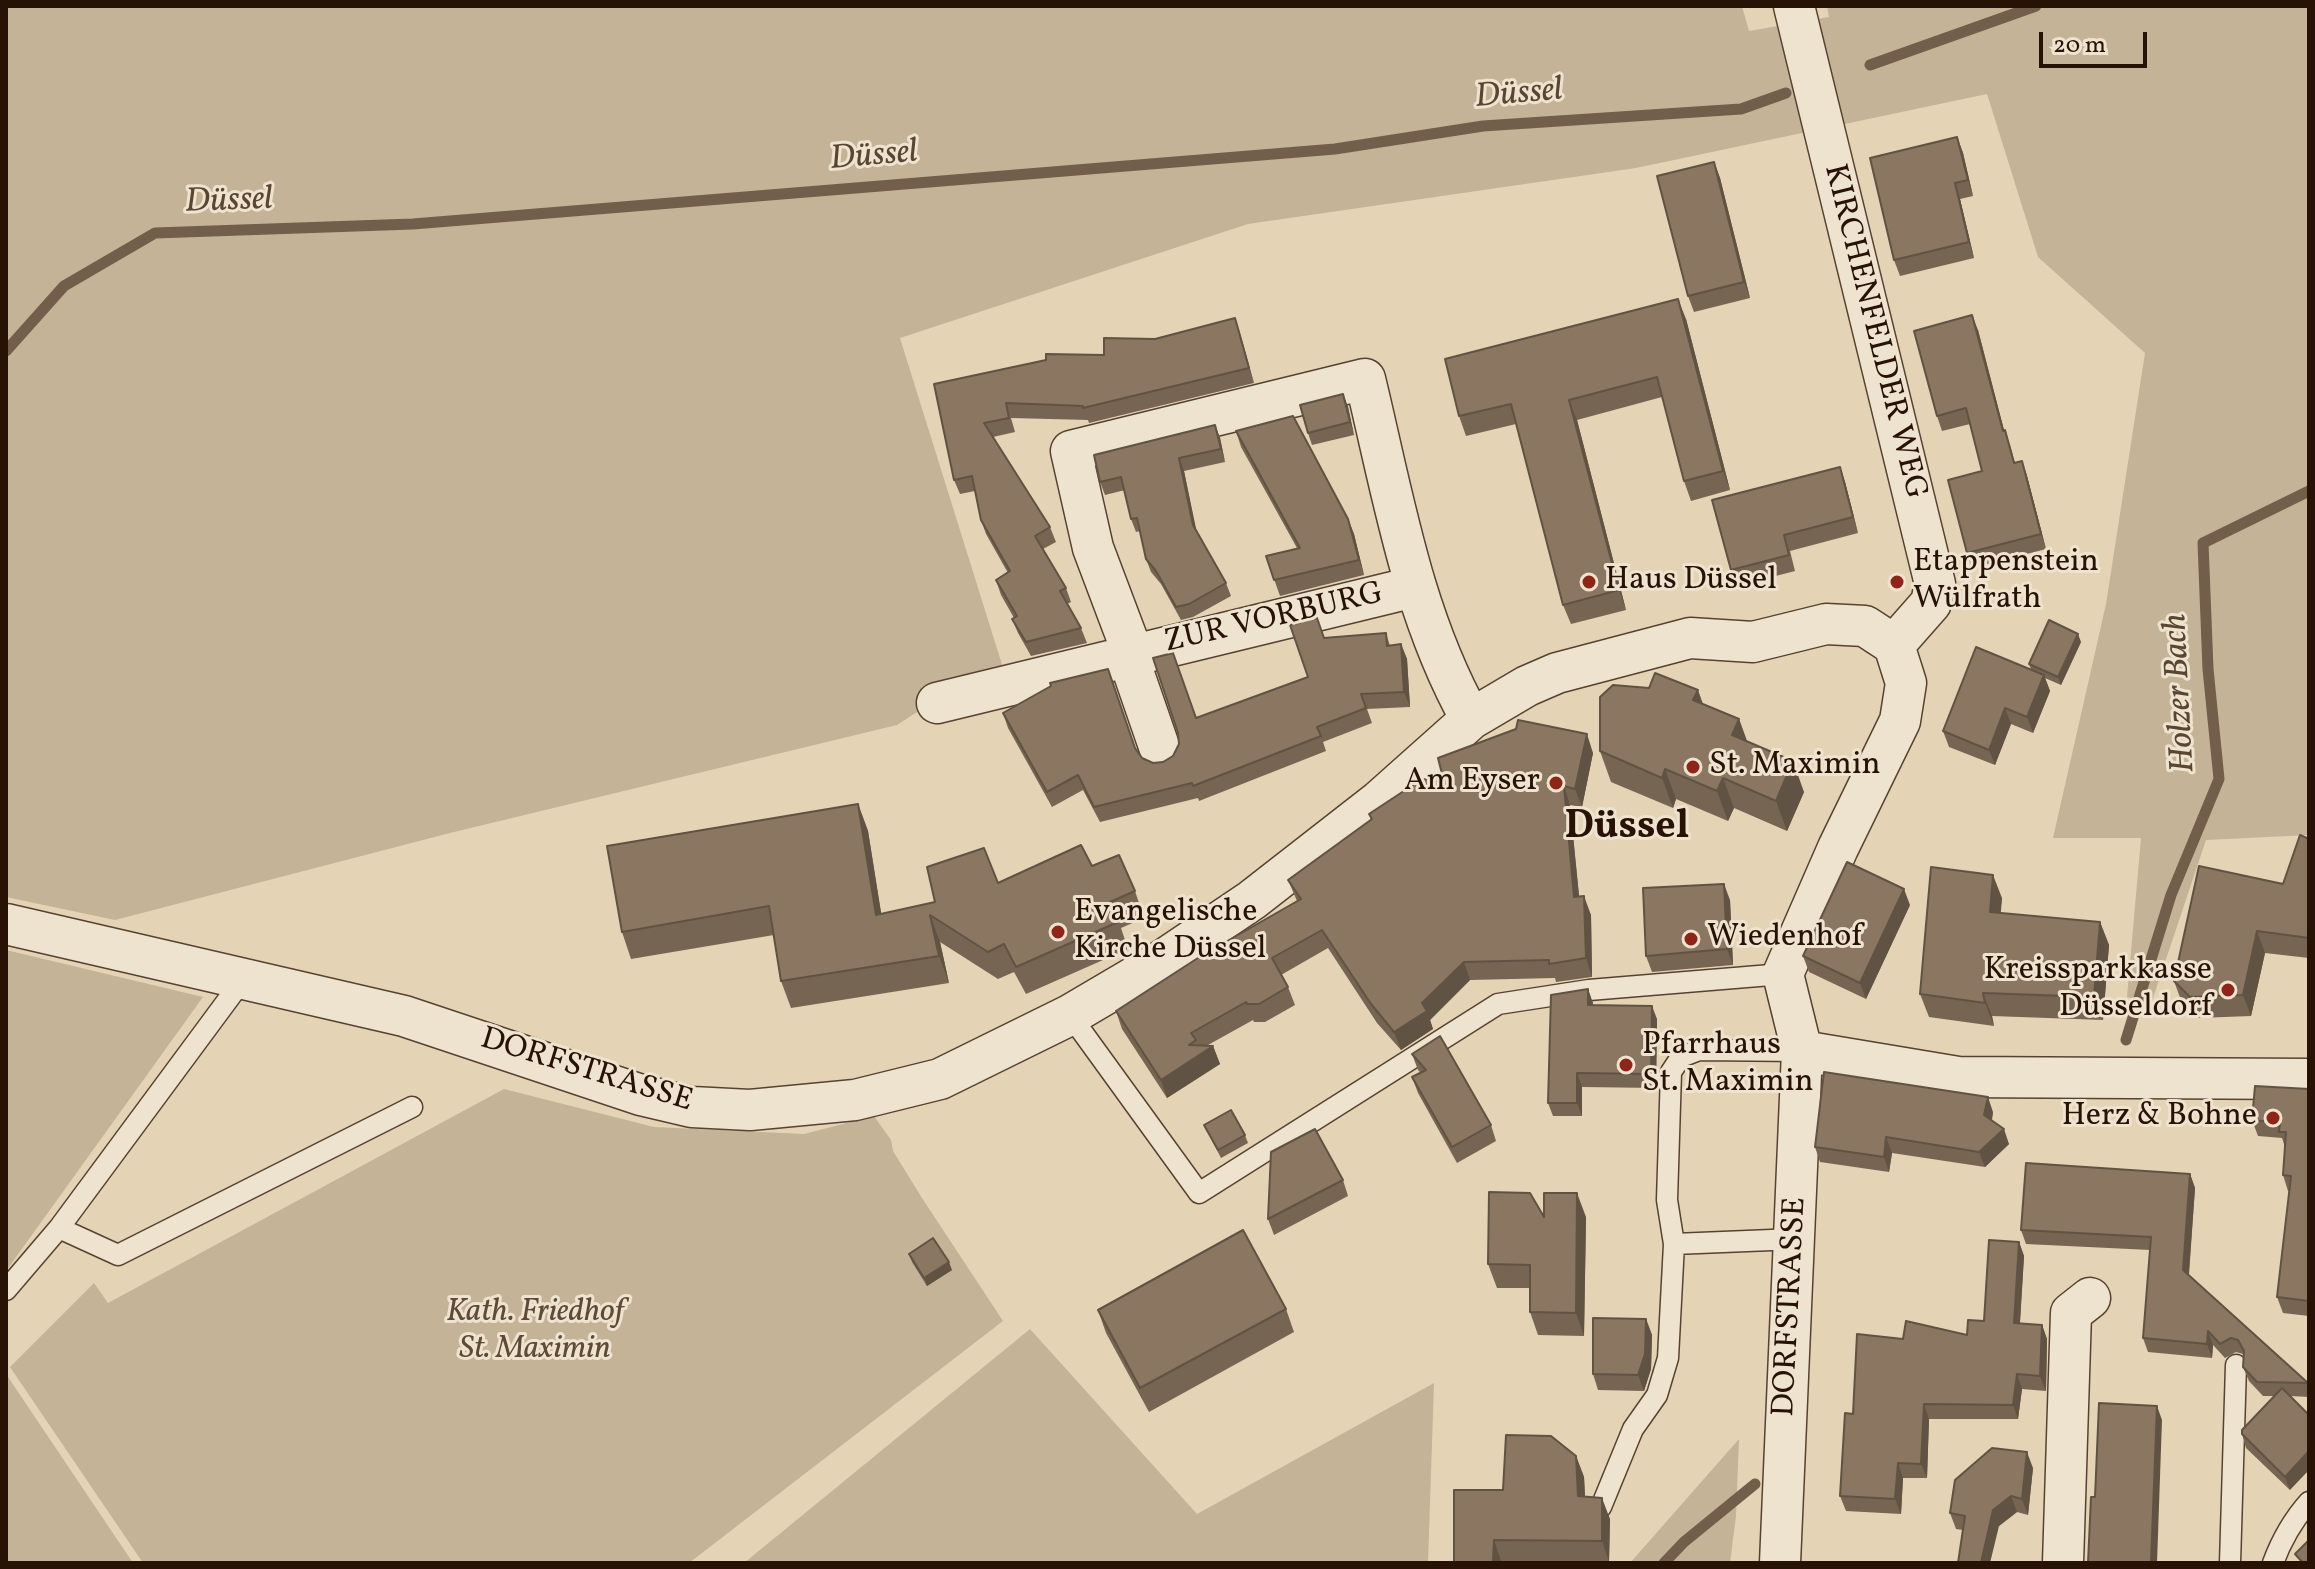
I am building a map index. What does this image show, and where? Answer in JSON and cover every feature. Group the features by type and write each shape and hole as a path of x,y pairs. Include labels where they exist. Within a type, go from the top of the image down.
{"street":[{"name":"KIRCHENFELDER WEG","path":"1794,6 1935,584 1931,603 1894,645"},
{"name":"ZUR VORBURG","path":"937,703 1133,654 1414,587 1365,379 1331,380 1071,451 1093,548 1133,654 1134,674 1162,755"},
{"path":"1414,587 1452,685 1471,719"},
{"name":"DORFSTRASSE","path":"6,924 404,1016 641,1095 692,1107 750,1110 855,1100 940,1079 1070,1015 1160,962 1252,900 1379,801 1471,719 1527,686 1557,673 1690,638 1753,642 1826,624 1865,626 1894,645"},
{"path":"1783,974 1838,848 1900,721 1906,683 1894,645"},
{"name":"DORFSTRASSE","path":"1780,1563 1802,1051 1783,974"},
{"path":"1802,1051 1958,1077 2309,1079"},
{"path":"2063,1563 2071,1313 2090,1298"}],"lane":[{"path":"1070,1015 1199,1193 1498,1004 1589,990 1783,974"},
{"path":"6,1290 59,1228 244,978"},
{"path":"1601,1507 1633,1429 1657,1395 1668,1358 1674,1244 1667,1200 1671,1072 1681,1057 1699,1050 1802,1051"},
{"path":"59,1228 118,1255 412,1107"},
{"path":"1674,1244 1796,1239"},
{"path":"2230,1563 2236,1365"},
{"path":"2273,1563 2282,1539 2295,1517 2309,1502"}],"green space":[{"path":"6,6 1742,6 1749,31 1829,17 1827,6 2309,6 2309,835 2206,840 2151,1004 2127,997 2141,838 2053,838 2106,604 2145,353 2038,257 1987,94 1636,168 1248,224 900,338 1009,687 928,705 897,725 450,833 115,920 6,897"},
{"path":"6,950 203,997 6,1271"},
{"name":"Kath. Friedhof St. Maximin","path":"504,1089 654,1127 804,1134 874,1116 891,1140 893,1151 922,1198 1003,1321 689,1563 143,1563 10,1367 94,1283 108,1303"},
{"path":"1030,1329 1197,1514 1434,1383 1428,1563 744,1563"},
{"path":"6,1374 133,1563 6,1563"},
{"path":"1739,1439 1736,1516 1730,1563 1630,1563"}],"building":[{"path":"1957,137 1968,180 1955,183 1969,242 1894,260 1870,158"},
{"path":"1714,162 1744,282 1688,296 1657,176"},
{"path":"1678,299 1723,471 1684,481 1657,377 1569,400 1619,590 1563,605 1511,404 1459,416 1445,359"},
{"path":"1972,315 2003,431 2014,463 2022,461 2041,534 1967,553 1948,480 1982,471 1966,408 1937,416 1914,331"},
{"path":"1235,318 1249,368 1083,408 1006,403 1009,418 984,423 1050,527 1035,536 1066,588 1060,591 1081,628 1026,642 1012,619 1017,616 996,580 1010,571 981,520 972,476 954,480 934,384 1046,360 1046,354 1104,355 1104,338 1155,339"},
{"path":"1343,394 1350,422 1308,433 1300,405"},
{"path":"1293,416 1348,519 1359,560 1274,580 1266,556 1300,548 1236,431"},
{"path":"1215,425 1221,449 1179,458 1193,525 1226,583 1189,604 1176,607 1146,559 1137,518 1131,519 1121,477 1100,482 1094,455"},
{"path":"1840,467 1853,517 1784,535 1789,555 1731,570 1712,500"},
{"path":"1317,618 1324,638 1386,633 1387,646 1401,644 1404,692 1361,694 1366,708 1317,727 1321,736 1193,786 1192,783 1094,807 1078,775 1047,792 1003,713 1051,686 1050,683 1108,669 1135,748 1142,758 1153,763 1163,762 1173,756 1179,744 1178,733 1153,658 1173,653 1196,718 1308,677 1290,625"},
{"path":"2049,620 2078,634 2058,677 2029,664"},
{"path":"1976,647 2044,675 2027,717 2005,708 1989,750 1943,731"},
{"path":"1655,673 1698,690 1693,700 1739,719 1732,735 1793,761 1776,801 1723,778 1717,791 1665,769 1662,778 1600,751 1600,697 1613,685 1649,688"},
{"path":"1518,720 1587,734 1575,789 1564,786 1574,897 1584,896 1586,958 1549,964 1549,960 1464,962 1422,1003 1427,1011 1394,1032 1371,1004 1322,930 1272,958 1288,987 1259,1004 1246,1002 1191,1033 1196,1040 1189,1045 1213,1046 1161,1080 1116,1011 1201,956 1301,899 1288,880 1372,819 1369,814 1419,781 1442,774 1438,758 1516,729"},
{"path":"858,804 876,915 935,902 927,867 984,848 998,883 1081,845 1092,866 1119,855 1135,891 1110,902 1118,922 1016,967 1004,944 988,952 930,915 939,956 781,981 769,906 622,932 607,846"},
{"path":"2300,835 2309,839 2309,938 2257,931 2243,995 2190,997 2174,981 2199,866 2283,884"},
{"path":"1847,862 1904,889 1860,983 1803,956"},
{"path":"1931,867 1993,875 1990,912 2100,922 2094,997 1983,993 1985,1003 1920,994"},
{"name":"Wiedenhof","path":"1724,884 1727,949 1646,956 1643,888"},
{"path":"1588,989 1588,1005 1652,1006 1651,1074 1577,1073 1577,1103 1548,1103 1551,995"},
{"path":"1440,1036 1491,1125 1452,1147 1412,1077 1426,1070 1412,1054"},
{"path":"1824,1072 1988,1097 1984,1115 2004,1129 1979,1152 1886,1137 1884,1157 1815,1147"},
{"path":"2255,1086 2309,1089 2309,1301 2277,1297 2291,1176 2283,1175 2286,1132 2279,1132 2280,1123 2252,1120"},
{"path":"1231,1110 1245,1135 1218,1150 1204,1125"},
{"path":"1315,1129 1343,1180 1268,1219 1271,1152"},
{"path":"2026,1163 2190,1174 2183,1270 2308,1383 2257,1382 2243,1367 2244,1351 2238,1340 2231,1338 2220,1344 2208,1331 2207,1344 2143,1338 2151,1237 2021,1230"},
{"path":"1489,1192 1530,1193 1544,1217 1544,1193 1577,1193 1576,1313 1530,1312 1530,1265 1488,1264"},
{"path":"1243,1230 1286,1309 1140,1388 1098,1310"},
{"path":"933,1238 949,1262 924,1278 909,1254"},
{"path":"1989,1240 2019,1242 2014,1323 2042,1325 2040,1376 2017,1374 2013,1405 1924,1404 1921,1464 1898,1463 1895,1499 1840,1496 1845,1413 1853,1414 1857,1334 1903,1339 1906,1321 1967,1335 1968,1320 1984,1321"},
{"path":"1593,1318 1646,1319 1645,1354 1638,1375 1593,1374"},
{"path":"2282,1388 2309,1415 2309,1451 2285,1477 2242,1434 2242,1430"},
{"path":"2099,1403 2157,1406 2151,1563 2088,1563 2091,1497 2095,1497"},
{"path":"1506,1435 1551,1436 1576,1456 1578,1496 1602,1498 1602,1541 1494,1540 1493,1562 1454,1562 1454,1490 1503,1490"},
{"path":"1992,1448 2027,1452 2022,1499 2011,1496 1993,1510 1981,1563 1958,1563 1965,1516 1950,1513 1955,1480"},
{"path":"2309,1540 2309,1563 2303,1563 2295,1554"}],"waterway":[{"name":"Düssel","path":"1870,65 2036,6"},
{"name":"Düssel","path":"6,351 64,286 155,233 413,224 1335,149 1483,126 1741,109 1786,93"},
{"name":"Holzer Bach","path":"2126,1040 2171,895 2219,779 2208,669 2203,543 2309,491"},
{"name":"Holzer Bach","path":"1664,1563 1684,1542 1755,1484"}],"place":[{"name":"Haus Düssel","path":"1589,582"},
{"name":"Etappenstein Wülfrath","path":"1897,582"},
{"name":"St. Maximin","path":"1693,767"},
{"name":"Am Eyser","path":"1556,783"},
{"name":"Evangelische Kirche Düssel","path":"1058,932"},
{"name":"Wiedenhof","path":"1691,939"},
{"name":"Kreissparkkasse Düsseldorf","path":"2228,990"},
{"name":"Pfarrhaus St. Maximin","path":"1626,1065"},
{"name":"Herz & Bohne","path":"2273,1118"}],"district":[{"name":"Düssel","path":"1627,830"}]}
